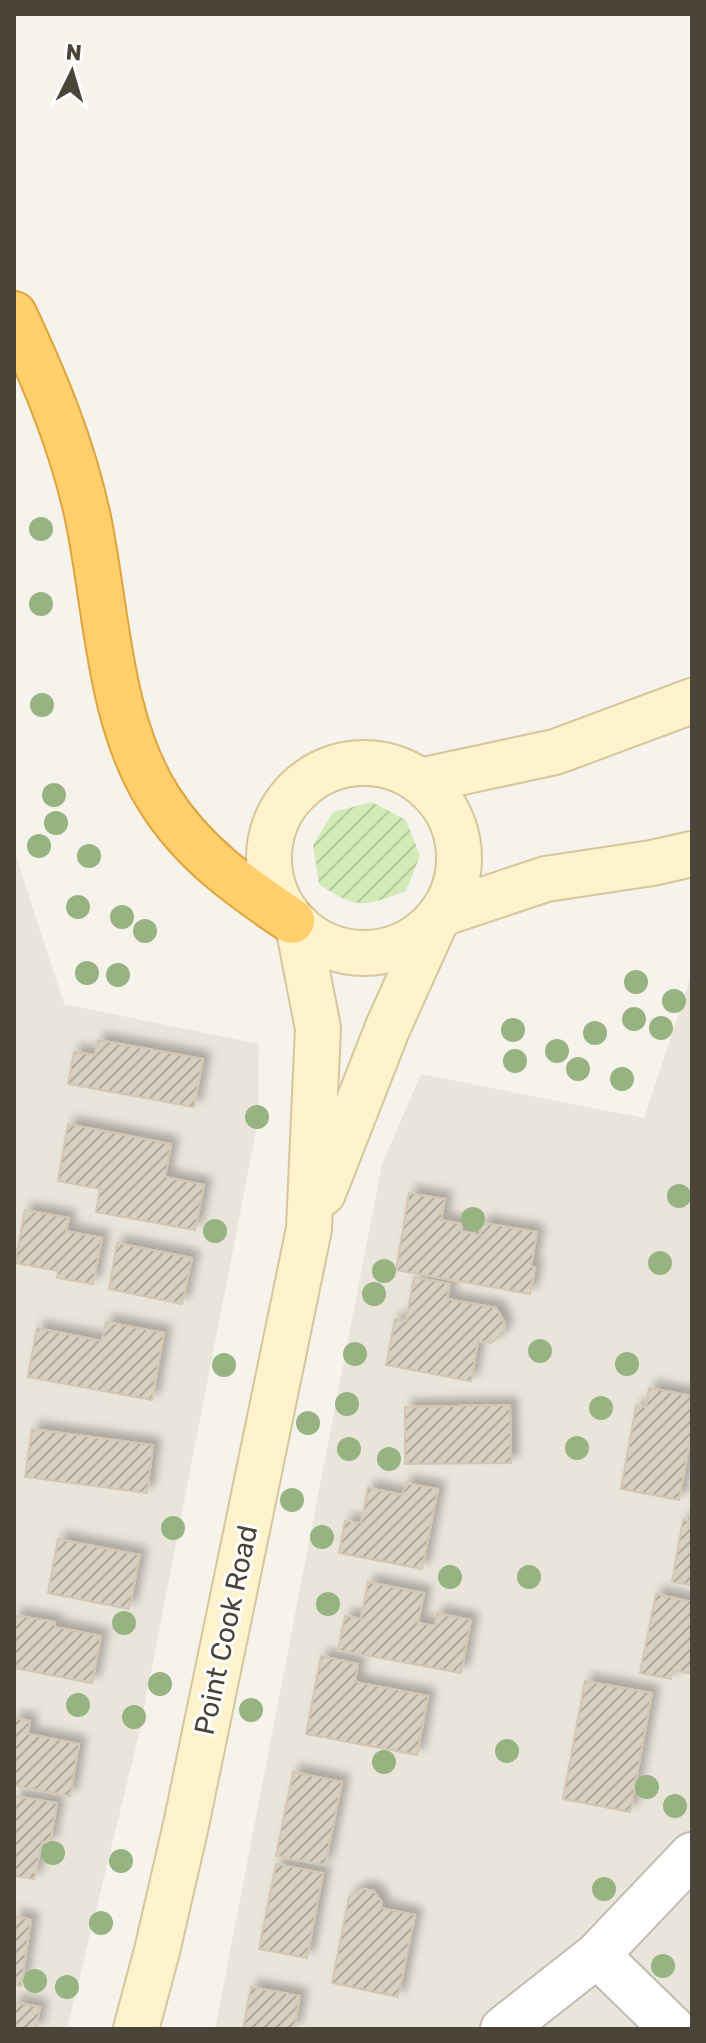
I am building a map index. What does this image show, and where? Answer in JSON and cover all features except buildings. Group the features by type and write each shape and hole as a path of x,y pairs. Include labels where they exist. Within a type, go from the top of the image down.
{"highway":[{"path":"14,314 42,374 71,451 88,518 119,693 127,725 148,778 174,820 215,865 240,887 295,924"}],"main road":[{"path":"420,781 555,752 692,701"},
{"path":"363,763 399,770 420,781 446,808 458,843 457,880 451,898 438,918 420,936 403,945 367,954 329,947 295,924 274,893 267,866 275,820 294,792 328,770 363,763"},
{"path":"438,918 546,879 692,854"},
{"name":"Point Cook Road","path":"309,1229 388,1027 438,918"},
{"name":"Point Cook Road","path":"136,2029 186,1825 309,1229 318,1028 295,924"}],"street":[{"path":"503,2029 597,1955 692,1855"},
{"path":"597,1955 673,2029"}],"shaded area":[{"path":"14,850 64,1004 259,1044 258,1121 139,1734 67,2029 14,2029"},
{"path":"692,973 692,2029 215,2029 382,1164 421,1074 644,1118"}],"green space":[{"path":"372,802 406,820 420,856 406,891 381,900 353,902 319,884 313,845 333,812"}]}
